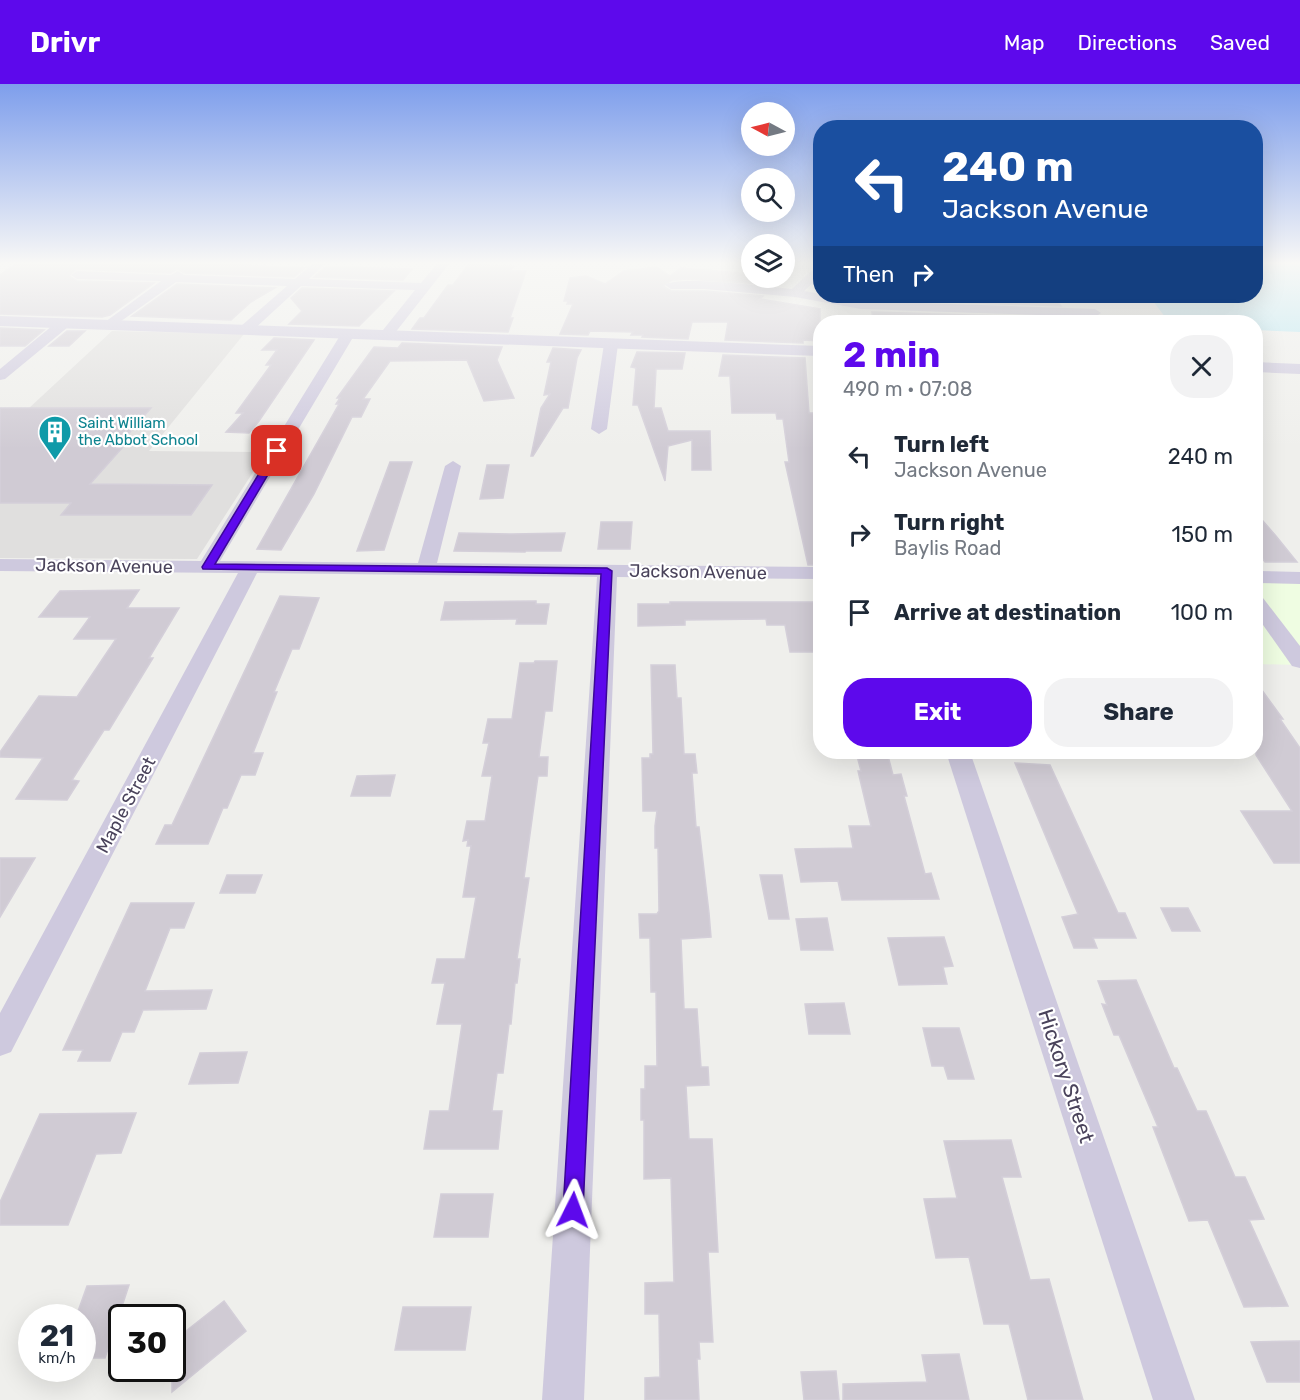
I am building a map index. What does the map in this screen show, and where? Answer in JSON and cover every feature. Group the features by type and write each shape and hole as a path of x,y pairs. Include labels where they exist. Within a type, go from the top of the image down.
{"street":[{"path":"0,376 61,325"},
{"path":"121,325 813,351"},
{"path":"245,330 250,325"},
{"path":"386,335 394,325"},
{"path":"207,567 348,334"},
{"path":"599,429 610,344"},
{"path":"1263,367 1300,369"},
{"path":"426,569 453,466"},
{"name":"Jackson Avenue","path":"0,565 813,573"},
{"name":"Maple Street","path":"0,1043 251,567"},
{"path":"563,1400 607,571"},
{"path":"1263,578 1300,578"},
{"path":"1263,611 1300,661"},
{"name":"Hickory Street","path":"960,759 1174,1400"}],"shaded area":[{"path":"1263,325 1300,325 1300,332 1263,330"},
{"path":"112,331 244,334 149,451 266,452 197,559 0,558 0,435"},
{"path":"1263,579 1300,579 1300,667 1298,665 1263,664"}],"building":[{"path":"415,325 510,325 508,332 412,329"},
{"path":"564,325 691,325 688,339 642,337 643,335 631,335 633,332 590,331 588,335 560,334"},
{"path":"727,325 813,325 813,341 803,340 803,343 725,340"},
{"path":"0,328 44,330 25,346 0,346"},
{"path":"67,331 85,331 69,346 49,346"},
{"path":"274,338 314,340 249,433 226,432 243,413 236,413 271,365 266,365 277,350 262,350"},
{"path":"402,343 502,347 497,360 514,398 484,401 467,360 390,361 363,399 370,399 361,417 352,417 314,494 281,550 257,549 339,404 336,404 340,398 337,398 374,347 398,348"},
{"path":"553,348 581,350 577,358 568,408 563,408 531,456 541,408 550,394 544,395 551,362 547,362"},
{"path":"637,352 685,353 682,369 656,369 654,408 661,408 668,431 710,431 711,470 692,470 692,440 668,446 665,481 638,405 633,405 636,368 631,367"},
{"path":"723,355 805,358 809,413 813,413 813,565 808,565 785,462 789,462 783,419 777,419 776,413 732,413 730,376 719,376"},
{"name":"Saint William the Abbot School","path":"0,408 151,408 116,448 122,448 90,484 212,485 191,515 61,515 71,503 0,503"},
{"path":"390,462 412,462 384,550 357,551"},
{"path":"487,465 509,465 503,498 480,499"},
{"path":"1263,521 1297,562 1265,562 1263,559"},
{"path":"601,522 632,522 630,549 598,549"},
{"path":"459,533 565,533 561,551 525,552 454,551"},
{"path":"139,590 127,608 179,608 149,658 153,658 109,730 104,730 72,780 79,781 67,800 16,799 43,758 0,757 0,752 39,696 77,697 116,639 74,639 90,617 39,617 60,591"},
{"path":"280,596 319,598 299,649 292,649 274,692 277,692 253,753 263,753 255,775 241,775 227,808 223,808 208,844 156,844 165,825 172,825"},
{"path":"536,601 536,604 549,604 546,624 516,624 517,619 441,620 445,602"},
{"path":"670,602 813,602 813,652 790,652 785,625 767,625 766,619 685,620 685,625 638,626 638,604 670,604"},
{"path":"535,661 557,661 552,711 545,711 539,757 548,757 547,776 538,776 524,878 529,878 517,959 520,959 517,983 515,983 503,1073 497,1073 492,1111 502,1111 498,1149 424,1149 430,1111 449,1111 462,1024 437,1024 445,983 432,983 437,959 465,959 476,897 463,897 471,846 467,846 468,840 463,841 467,821 485,821 492,776 482,776 489,743 483,743 488,719 512,719 520,663 534,663"},
{"path":"651,665 675,665 677,698 681,698 684,754 695,754 697,773 692,773 696,827 699,827 711,937 681,939 684,1009 697,1009 701,1067 708,1067 709,1085 686,1086 689,1139 712,1139 718,1252 708,1252 713,1342 699,1342 700,1359 697,1359 699,1400 645,1400 645,1378 660,1377 659,1314 645,1314 645,1283 674,1282 671,1178 644,1179 644,1120 641,1120 641,1089 645,1089 645,1066 657,1066 656,992 651,992 650,938 640,938 639,914 657,914 659,911 658,848 655,848 657,811 643,811 642,758 650,758 650,754 653,754"},
{"path":"1263,692 1300,748 1300,863 1274,863 1241,811 1292,811 1259,759 1263,759"},
{"path":"858,759 889,759 893,775 901,774 907,796 904,796 925,874 931,873 939,899 842,900 838,881 801,882 795,849 853,848 849,826 871,826 858,771 861,771"},
{"path":"1015,763 1050,765 1118,913 1125,913 1136,938 1093,938 1097,948 1074,948 1062,917 1078,914"},
{"path":"395,775 390,796 351,796 357,776"},
{"path":"0,858 35,858 0,917"},
{"path":"227,875 262,875 255,893 220,893"},
{"path":"760,875 782,875 789,919 769,919"},
{"path":"131,903 194,903 184,928 170,928 145,991 212,990 206,1009 143,1010 134,1032 122,1032 110,1061 78,1061 83,1050 63,1050"},
{"path":"1161,908 1188,908 1200,931 1172,931"},
{"path":"827,918 833,950 801,950 796,919"},
{"path":"944,937 953,966 943,967 947,984 899,985 888,938"},
{"path":"1136,980 1174,1068 1177,1068 1197,1111 1206,1111 1235,1177 1245,1177 1264,1219 1249,1220 1288,1306 1244,1307 1208,1220 1189,1221 1153,1127 1158,1127 1119,1035 1114,1035 1102,1004 1107,1005 1098,981"},
{"path":"844,1003 850,1034 809,1034 805,1004"},
{"path":"923,1028 959,1028 974,1079 948,1079 944,1066 932,1066"},
{"path":"247,1052 238,1083 189,1084 200,1053"},
{"path":"136,1113 121,1153 96,1154 68,1225 0,1225 0,1202 40,1114"},
{"path":"1011,1140 1021,1177 1002,1177 1030,1280 1049,1279 1083,1400 1028,1400 1009,1324 984,1324 969,1257 936,1258 924,1199 957,1198 944,1141"},
{"path":"441,1194 493,1194 488,1237 434,1237"},
{"path":"129,1285 123,1304 108,1304 108,1349 105,1358 96,1358 96,1304 81,1304 87,1286"},
{"path":"224,1301 246,1331 186,1380 186,1331"},
{"path":"403,1307 471,1307 465,1350 395,1350"},
{"path":"1300,1341 1300,1382 1267,1382 1251,1342"},
{"path":"959,1354 969,1400 843,1400 843,1384 927,1382 922,1355"},
{"path":"836,1371 839,1400 804,1400 801,1372"},
{"path":"172,1382 184,1382 172,1392"}],"place":[{"name":"Saint William the Abbot School","path":"55,461"}],"route":[{"path":"277,451 207,567 607,571 573,1210"}]}
